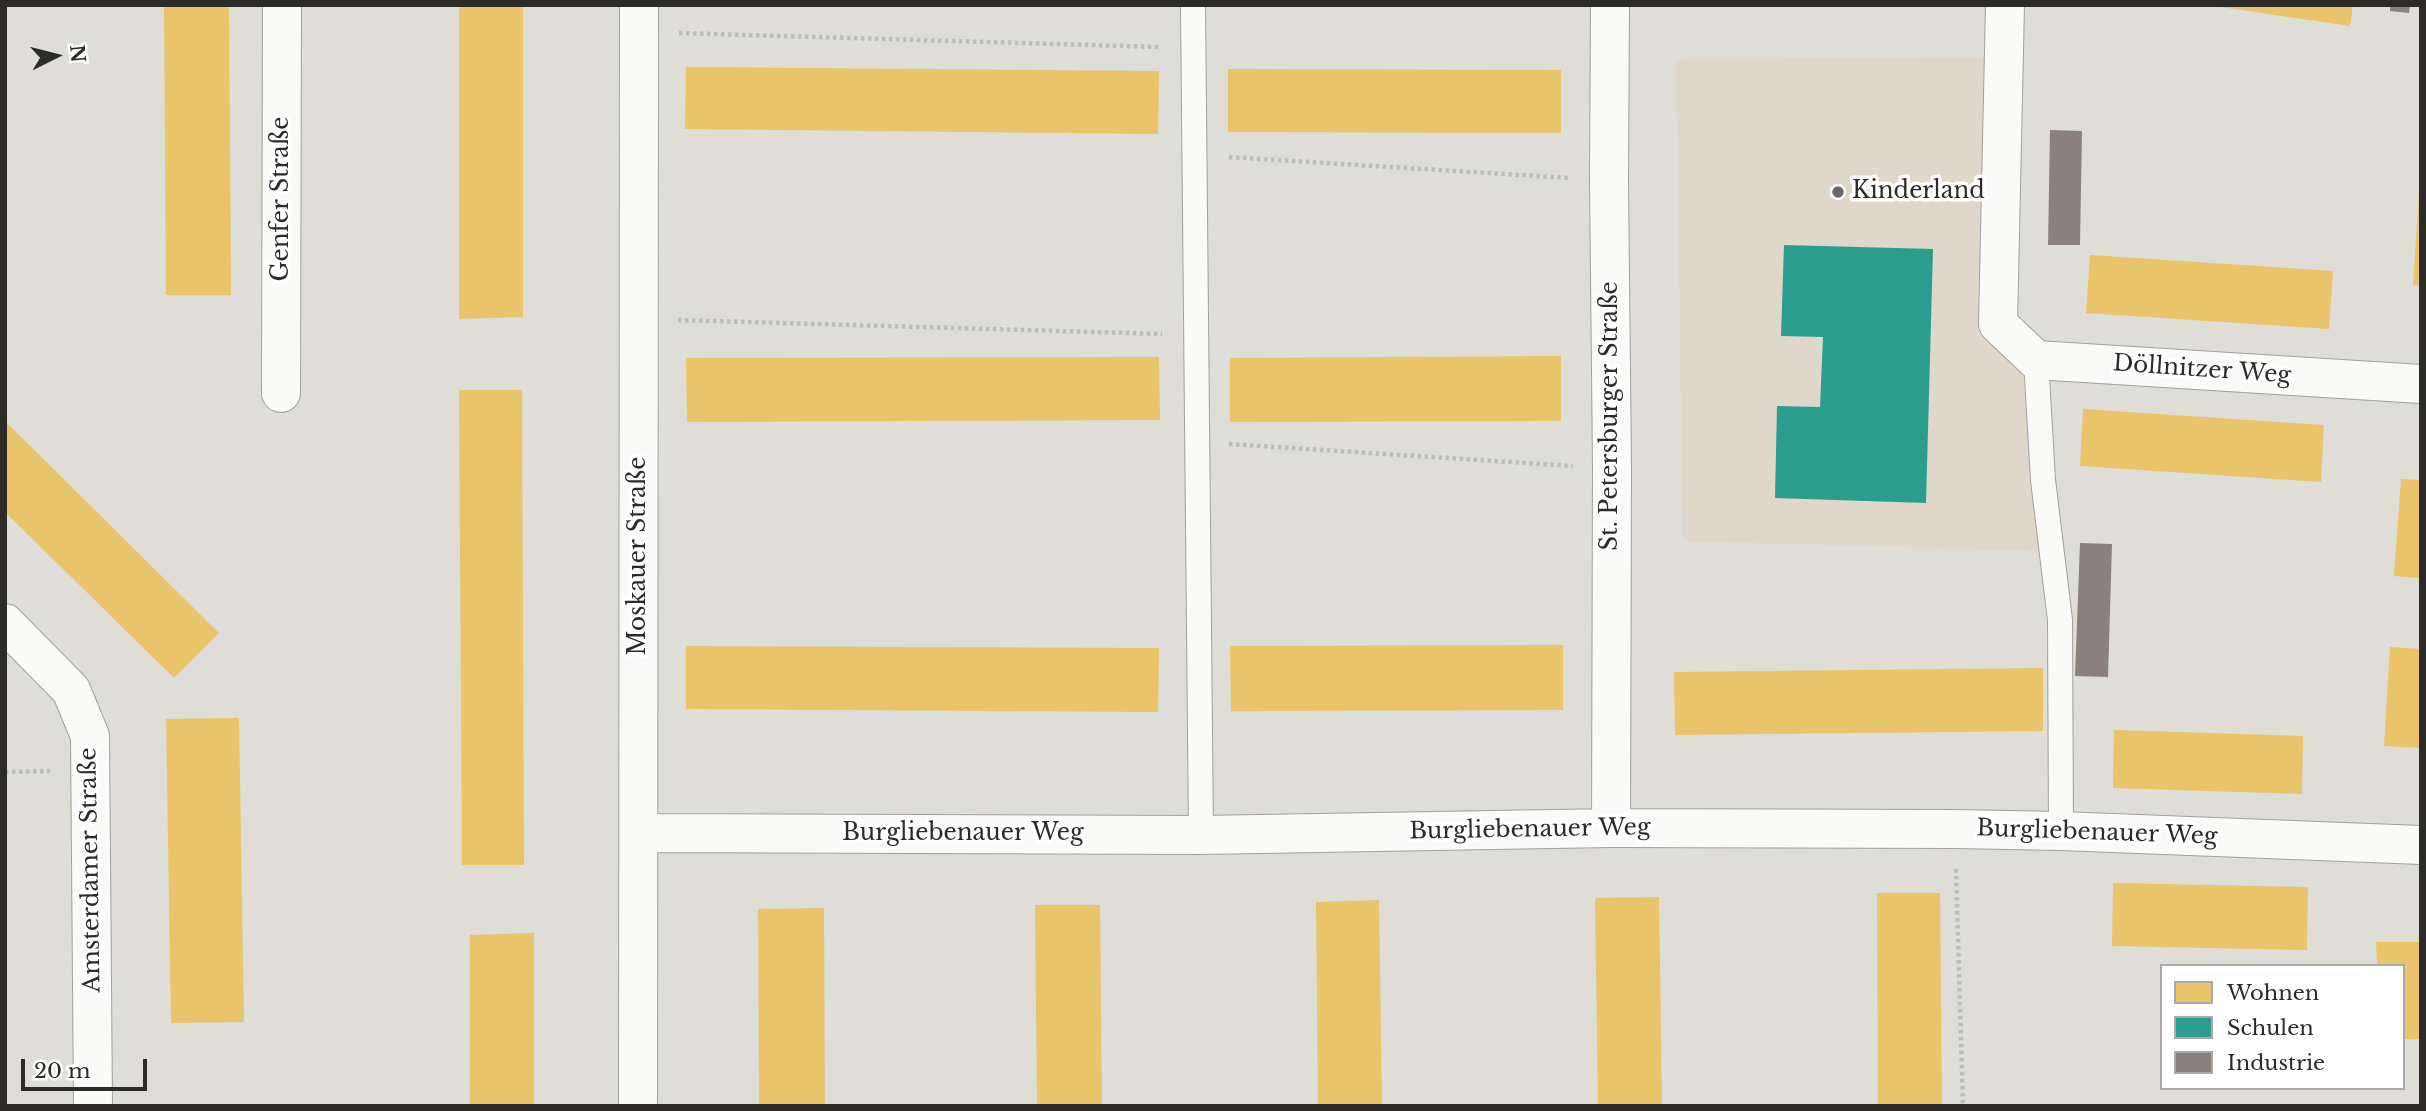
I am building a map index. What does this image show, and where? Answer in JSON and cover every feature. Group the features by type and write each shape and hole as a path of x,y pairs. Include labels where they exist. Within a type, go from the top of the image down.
{"street":[{"name":"Genfer Straße","path":"281,393 282,5"},
{"name":"St. Petersburger Straße","path":"1610,5 1611,828"},
{"path":"2005,5 1998,324 2036,360"},
{"name":"Moskauer Straße","path":"638,1106 639,18"},
{"name":"Döllnitzer Weg","path":"2036,360 2421,384"},
{"name":"Amsterdamer Straße","path":"5,623 71,690 90,736 93,1106"},
{"name":"Burgliebenauer Weg","path":"639,833 1201,835 1611,828 1955,829 2421,845"}],"lane":[{"path":"1193,5 1201,835"},
{"path":"2036,360 2043,480 2060,620 2061,831"}],"path":[{"path":"639,18 1195,48"},
{"path":"1196,155 1609,181"},
{"path":"638,317 1197,335"},
{"path":"1197,442 1612,468"},
{"path":"1955,829 1963,1106"}],"shaded area":[{"name":"Kinderland","path":"2002,57 1997,324 2035,360 2050,551 1683,541 1676,60"}],"building: Wohnen":[{"path":"164,5 229,5 231,295 166,295"},
{"path":"459,5 523,5 523,317 459,319"},
{"path":"2207,5 2353,5 2350,26"},
{"path":"686,67 1159,71 1158,134 685,129"},
{"path":"1228,69 1561,70 1561,133 1228,132"},
{"path":"2421,194 2421,286 2413,285"},
{"path":"2090,255 2333,271 2329,329 2086,313"},
{"path":"1561,356 1561,421 1230,422 1230,358"},
{"path":"1159,357 1160,420 687,422 686,358"},
{"path":"459,390 522,390 524,865 462,865"},
{"path":"2083,409 2324,425 2321,482 2080,466"},
{"path":"5,421 219,633 174,678 5,512"},
{"path":"2401,479 2421,480 2421,578 2394,576"},
{"path":"1563,645 1563,710 1231,711 1230,646"},
{"path":"686,646 1159,648 1158,712 686,709"},
{"path":"2390,647 2421,649 2421,748 2384,746"},
{"path":"2043,668 2043,731 1675,735 1674,672"},
{"path":"239,718 244,1022 171,1023 166,719"},
{"path":"2114,730 2303,736 2302,794 2113,788"},
{"path":"2113,883 2308,887 2307,950 2112,946"},
{"path":"1877,893 1940,893 1942,1106 1878,1106"},
{"path":"1659,897 1662,1106 1598,1106 1595,898"},
{"path":"1379,900 1382,1106 1318,1106 1316,902"},
{"path":"1035,905 1100,905 1102,1106 1037,1106"},
{"path":"824,908 825,1106 759,1106 758,909"},
{"path":"534,933 534,1106 470,1106 470,935"},
{"path":"2376,942 2421,942 2421,1039 2405,1039 2405,964 2377,964"}],"building: Schulen":[{"path":"1784,245 1933,249 1926,503 1775,498 1777,406 1820,407 1823,337 1781,336"}],"building: Industrie":[{"path":"2390,5 2410,5 2409,13 2390,11"},
{"path":"2050,130 2082,131 2080,245 2048,245"},
{"path":"2080,543 2112,544 2108,677 2075,676"}],"place":[{"name":"Kinderland","path":"1838,192"}]}
